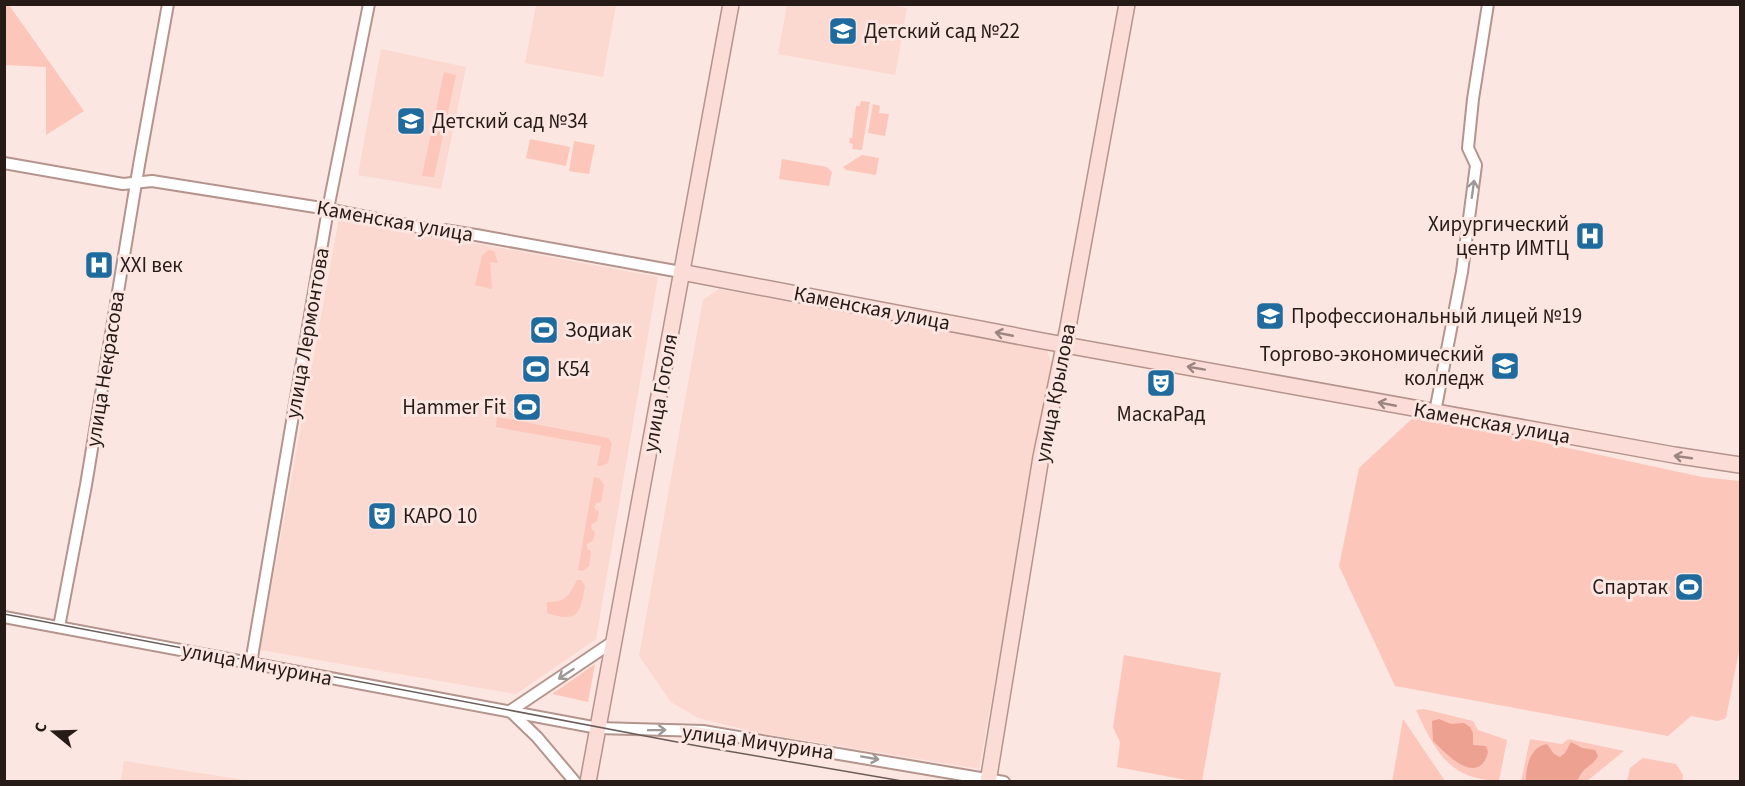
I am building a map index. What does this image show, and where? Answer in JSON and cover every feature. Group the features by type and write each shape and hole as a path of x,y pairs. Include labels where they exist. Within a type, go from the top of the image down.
{"street":[{"name":"улица Некрасова","path":"59,627 86,485 168,4"},
{"name":"улица Лермонтова","path":"251,663 328,209 369,4"},
{"name":"улица Гоголя","path":"588,782 731,4"},
{"name":"улица Крылова","path":"994,780 1041,457 1065,344 1127,4"},
{"path":"1435,412 1462,272 1476,165 1468,148 1488,4"},
{"name":"Каменская улица","path":"4,163 123,184 152,181 328,209 443,232 444,230 476,235 681,272 1435,412 1740,465"},
{"name":"улица Мичурина","path":"4,617 598,728 703,731 994,780"},
{"path":"575,782 537,737 510,711 614,641"}],"shaded area":[{"path":"5,4 9,5 84,111 46,135 46,67 5,65"},
{"path":"536,5 616,5 603,77 525,63"},
{"name":"Детский сад №22","path":"787,5 889,5 907,8 895,75 778,54"},
{"name":"Детский сад №34","path":"381,49 466,67 441,189 358,175"},
{"path":"444,72 456,75 434,177 422,176"},
{"path":"861,101 870,102 862,150 852,149 853,144 849,143 852,138 856,106 860,106"},
{"path":"873,104 880,106 879,113 889,114 885,136 868,133"},
{"path":"530,139 570,147 566,166 526,158"},
{"path":"574,141 595,145 589,174 569,171"},
{"path":"862,155 879,158 876,175 846,170 843,167"},
{"path":"782,159 827,167 832,172 829,186 779,179"},
{"path":"339,218 658,277 596,639 516,694 260,650"},
{"path":"488,250 494,251 498,263 490,262 492,289 475,285 482,256"},
{"path":"719,289 1047,350 1052,365 979,769 755,732 698,718 671,702 639,656 703,300"},
{"name":"Спартак","path":"1416,415 1702,477 1740,481 1740,646 1726,718 1718,721 1691,716 1668,736 1395,686 1339,566 1359,468"},
{"path":"497,417 608,438 612,443 608,463 597,466 601,446 496,427"},
{"path":"594,477 599,478 604,485 601,502 596,503 594,508 599,512 597,521 591,525 592,530 595,531 593,541 587,544 587,549 591,551 589,566 583,571 578,570"},
{"path":"577,580 581,580 585,586 576,614 565,617 547,613 547,602 558,601 566,597"},
{"path":"1124,655 1221,673 1202,781 1117,767 1120,742 1113,727"},
{"path":"595,664 588,702 552,694"},
{"path":"1424,709 1473,721 1478,730 1507,740 1499,781 1467,775 1446,760 1430,739 1416,710"},
{"path":"1403,719 1445,781 1392,782"},
{"path":"1439,719 1451,724 1464,723 1470,727 1473,733 1473,745 1486,746 1488,752 1482,764 1475,768 1462,765 1433,741 1432,721"},
{"path":"1530,739 1562,744 1568,739 1624,751 1587,781 1521,782"},
{"path":"1571,742 1582,748 1595,750 1598,756 1576,782 1526,781 1528,763 1537,749 1547,744 1554,754 1560,757"},
{"path":"1643,758 1676,764 1683,775 1682,781 1627,781 1630,768"},
{"path":"124,761 250,781 121,781"}],"tram line":[{"path":"4,614 698,746 908,782"}],"place":[{"name":"Детский сад №22","path":"843,31"},
{"name":"Детский сад №34","path":"411,121"},
{"name":"Хирургический центр ИМТЦ","path":"1590,236"},
{"name":"XXI век","path":"99,265"},
{"name":"Профессиональный лицей №19","path":"1270,316"},
{"name":"Зодиак","path":"544,330"},
{"name":"Торгово-экономический колледж","path":"1505,366"},
{"name":"К54","path":"536,369"},
{"name":"МаскаРад","path":"1161,383"},
{"name":"Hammer Fit","path":"527,407"},
{"name":"КАРО 10","path":"382,516"},
{"name":"Спартак","path":"1689,587"}]}
